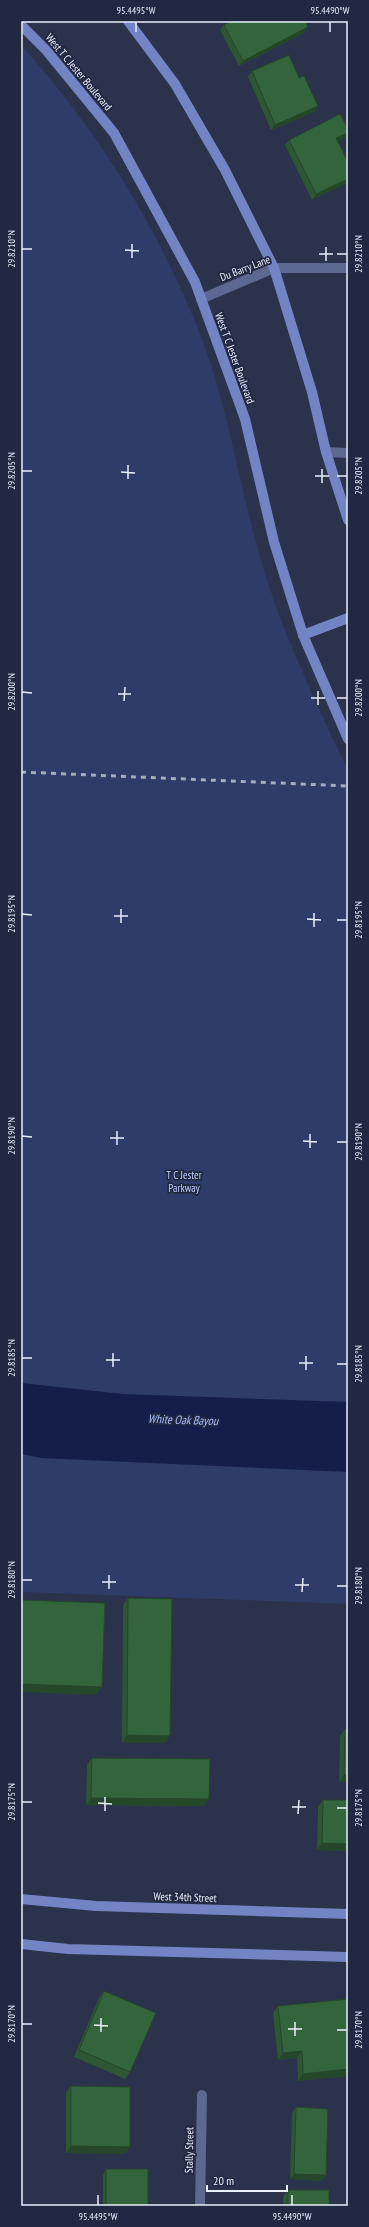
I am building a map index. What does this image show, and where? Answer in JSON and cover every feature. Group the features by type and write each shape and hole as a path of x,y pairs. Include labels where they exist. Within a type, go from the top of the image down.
{"main road":[{"path":"128,21 175,84 225,170 274,268 312,392 326,452 348,520"},
{"name":"West T C Jester Boulevard","path":"21,25 46,50 114,133 195,282 245,419 274,542 303,635 348,739"},
{"path":"303,635 348,618"},
{"name":"West 34th Street","path":"21,1899 96,1906 348,1914"},
{"path":"21,1944 68,1949 348,1957"}],"street":[{"name":"Du Barry Lane","path":"201,299 274,268 348,268"},
{"path":"326,452 348,453"},
{"name":"Stally Street","path":"200,2206 202,2095"}],"green space":[{"name":"T C Jester Parkway","path":"21,45 50,78 77,113 127,187 150,226 189,306 205,347 220,395 256,542 274,601 309,687 348,770 348,1604 21,1592"}],"water":[{"name":"White Oak Bayou","path":"21,1383 123,1394 348,1402 348,1472 41,1458 21,1454"}],"building":[{"path":"231,21 305,21 308,27 243,61 224,25"},
{"path":"289,55 299,78 304,76 318,106 275,125 252,71"},
{"path":"340,114 348,129 348,133 336,138 348,162 348,179 316,194 289,140"},
{"path":"128,1598 172,1599 170,1736 127,1735"},
{"path":"21,1600 105,1603 102,1687 21,1684"},
{"path":"345,1729 348,1729 348,1775 344,1775"},
{"path":"92,1758 210,1759 209,1799 91,1798"},
{"path":"323,1800 348,1800 348,1844 322,1843"},
{"path":"104,1991 156,2013 130,2072 79,2050"},
{"path":"348,1999 348,2069 303,2074 302,2051 283,2053 278,2006"},
{"path":"71,2086 130,2087 130,2147 71,2146"},
{"path":"296,2107 328,2109 326,2175 294,2174"},
{"path":"106,2169 148,2169 148,2206 106,2206"},
{"path":"288,2190 329,2190 329,2206 288,2206"}],"railway":[{"path":"21,772 348,786"}]}
